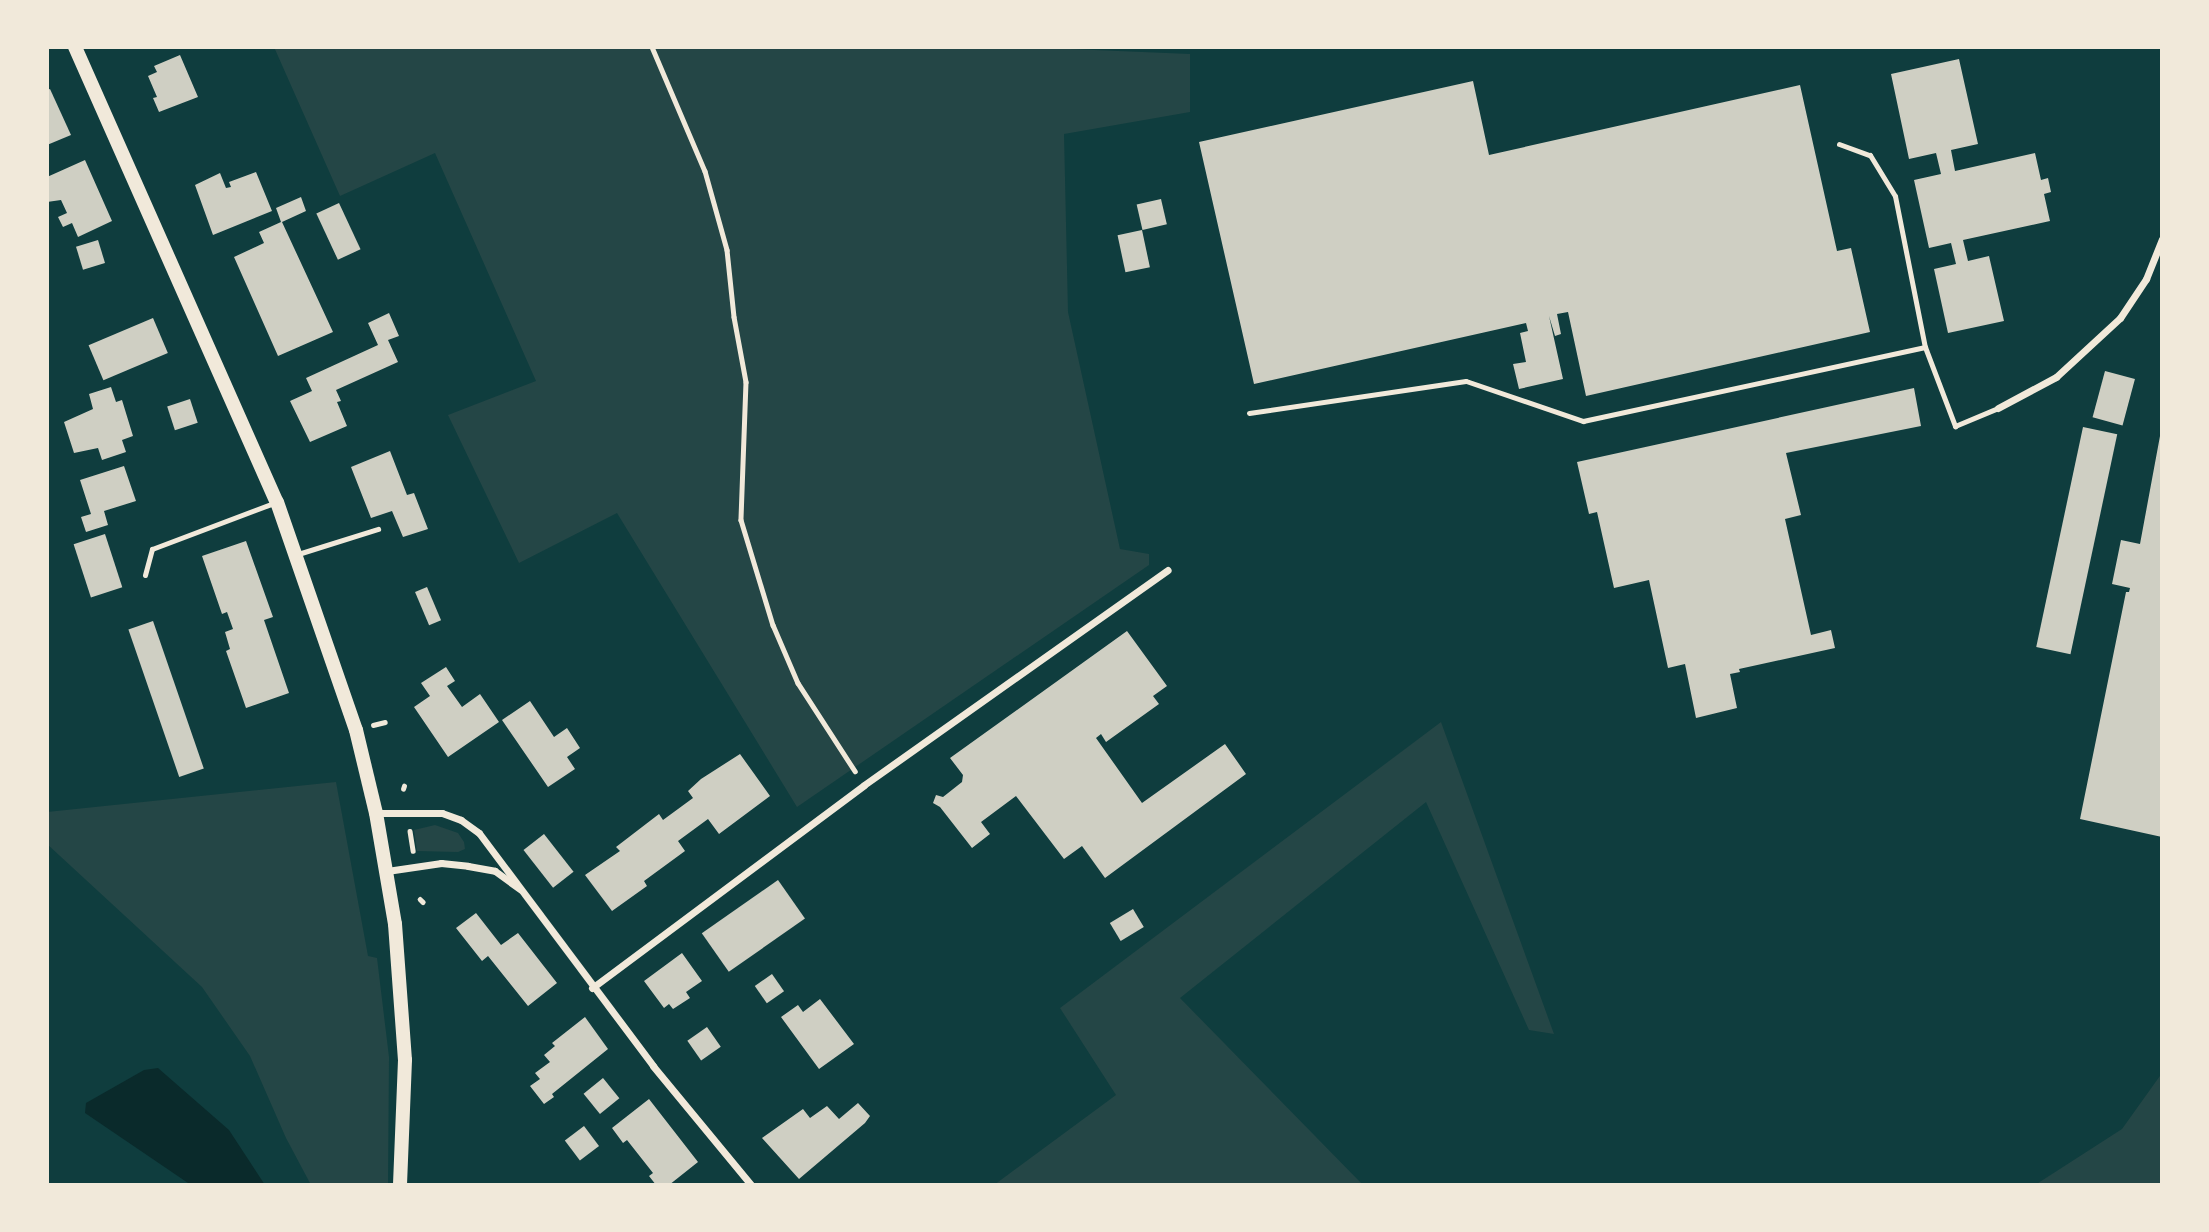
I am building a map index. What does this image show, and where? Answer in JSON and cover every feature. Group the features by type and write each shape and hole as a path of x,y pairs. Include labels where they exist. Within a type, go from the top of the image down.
{"main road":[{"path":"75,47 277,502 348,704 376,813 395,925 405,1060 400,1185"}],"street":[{"path":"1998,408 2056,377 2120,318 2146,279 2162,239"},
{"path":"592,988 864,785 1168,570"},
{"path":"376,813 423,811 461,820 493,848 592,988 751,1185"},
{"path":"387,871 441,863 468,866 495,872 525,893"}],"lane":[{"path":"1839,144 1870,155 1895,196 1926,347 1955,426 1998,408"},
{"path":"1249,413 1466,381 1583,421 1926,347"},
{"path":"145,575 152,549 277,502"},
{"path":"297,554 378,529"}],"path":[{"path":"652,47 705,171 727,250 734,317 746,382 741,520 773,625 798,683 864,785"},
{"path":"410,831 413,851"}],"shaded area":[{"path":"274,47 1023,47 1190,54 1190,112 1064,134 1068,312 1120,549 1149,554 1149,565 797,807 617,513 519,563 448,415 536,381 435,153 340,196"},
{"path":"1441,722 1554,1034 1529,1030 1426,802 1180,998 1363,1185 994,1185 1116,1095 1060,1008"},
{"path":"336,782 368,956 377,958 389,1057 388,1185 311,1185 286,1138 250,1056 202,987 47,844 47,812"},
{"path":"435,825 458,833 465,849 458,852 417,851 414,830"},
{"path":"158,1068 229,1130 265,1185 191,1185 85,1113 86,1103 144,1070"},
{"path":"2162,1073 2162,1185 2035,1185 2122,1129"}],"building":[{"path":"180,55 198,97 159,112 153,98 157,97 148,76 157,72 154,66"},
{"path":"1959,59 1978,144 1951,150 1955,171 2035,153 2041,180 2048,178 2051,192 2044,194 2050,221 1963,240 1968,261 1989,256 2004,321 1948,333 1934,269 1956,264 1951,243 1929,248 1914,180 1941,174 1936,153 1909,159 1891,74"},
{"path":"1473,81 1489,155 1800,85 1837,251 1851,248 1870,332 1586,396 1568,312 1557,314 1561,334 1555,336 1549,316 1563,379 1519,389 1513,364 1526,362 1520,333 1528,331 1526,323 1254,384 1199,142"},
{"path":"50,89 71,135 47,145 47,90"},
{"path":"85,160 112,221 78,237 72,223 63,227 58,217 67,213 61,200 47,202 47,177"},
{"path":"256,172 272,211 213,235 195,185 220,173 226,188 231,187 229,182"},
{"path":"301,197 306,211 282,222 333,332 278,356 234,257 264,243 259,232 281,222 276,208"},
{"path":"1161,199 1167,224 1142,230 1137,205"},
{"path":"339,203 361,249 338,260 316,214"},
{"path":"1142,230 1150,267 1125,272 1118,235"},
{"path":"98,240 105,263 83,270 76,247"},
{"path":"389,313 399,336 388,340 398,362 336,390 341,401 337,402 347,426 310,442 290,401 312,391 306,378 378,345 368,323"},
{"path":"153,318 168,353 103,380 89,345"},
{"path":"2105,371 2135,379 2123,425 2093,417"},
{"path":"111,387 116,402 122,400 133,436 122,440 126,452 102,460 98,448 74,453 64,422 93,409 89,394"},
{"path":"1914,388 1921,426 1786,453 1801,515 1785,519 1811,635 1831,630 1835,648 1739,669 1740,672 1730,674 1737,708 1696,718 1685,664 1668,668 1649,580 1614,588 1597,512 1589,514 1577,462"},
{"path":"190,399 198,423 175,430 167,406"},
{"path":"2083,427 2117,434 2070,654 2036,647"},
{"path":"2160,436 2162,837 2080,819 2126,592 2129,592 2130,588 2112,584 2121,540 2140,544"},
{"path":"390,451 407,495 414,493 428,529 403,537 392,511 371,518 351,467"},
{"path":"124,466 136,501 104,511 108,525 86,532 81,517 91,514 80,480"},
{"path":"105,534 122,587 91,597 74,544"},
{"path":"246,541 273,617 264,620 289,693 246,708 226,651 230,649 225,632 233,629 227,612 222,614 202,556"},
{"path":"427,587 441,620 429,625 415,592"},
{"path":"153,621 204,769 179,777 128,629"},
{"path":"1127,631 1167,686 1153,696 1159,704 1106,742 1101,734 1096,738 1142,803 1225,744 1246,774 1105,878 1082,846 1064,859 1016,796 981,822 990,834 972,848 940,807 933,803 936,795 943,797 962,782 963,775 950,758"},
{"path":"446,667 455,681 447,686 462,707 480,694 499,722 448,757 414,707 430,696 421,683"},
{"path":"530,701 554,737 567,728 580,748 567,757 575,769 548,787 502,720"},
{"path":"740,754 770,796 719,834 708,819 678,841 685,851 644,881 647,886 612,911 585,875 620,851 616,847 659,814 663,820 693,798 688,791 701,779"},
{"path":"544,834 574,872 553,888 524,850"},
{"path":"778,880 805,919 729,972 702,933"},
{"path":"1133,909 1144,927 1121,941 1110,923"},
{"path":"476,913 501,945 518,933 557,983 528,1006 488,956 482,961 456,928"},
{"path":"682,953 702,981 686,992 690,998 673,1009 669,1004 664,1008 644,981"},
{"path":"772,974 784,991 767,1003 755,986"},
{"path":"820,999 854,1044 819,1069 781,1017 798,1005 803,1012"},
{"path":"585,1017 608,1049 552,1094 554,1097 544,1104 530,1086 540,1079 535,1073 550,1062 544,1055 555,1046 552,1043"},
{"path":"707,1027 721,1047 701,1060 687,1041"},
{"path":"603,1078 619,1098 600,1114 584,1094"},
{"path":"649,1099 698,1162 669,1185 656,1185 649,1176 653,1173 627,1140 623,1143 612,1128"},
{"path":"858,1103 870,1116 865,1123 799,1179 762,1138 803,1109 810,1118 827,1106 839,1119"},
{"path":"584,1126 599,1146 580,1160 565,1140"}]}
